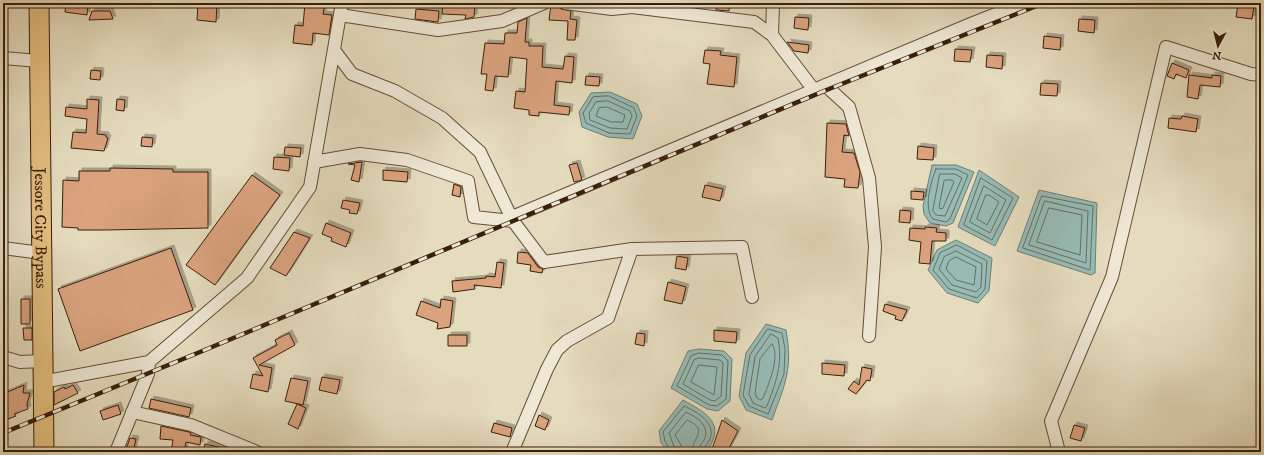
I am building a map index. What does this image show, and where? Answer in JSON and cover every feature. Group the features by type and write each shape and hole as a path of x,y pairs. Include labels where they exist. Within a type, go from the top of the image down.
{"highway":[{"name":"Jessore City Bypass","path":"39,3 42,382 44,452"}],"street":[{"path":"42,382 149,362 247,278 310,187 342,3"},
{"path":"340,15 438,30 502,21 544,3"},
{"path":"565,3 612,9 632,7 754,22 772,35 814,90"},
{"path":"772,35 773,3"},
{"path":"314,162 360,154 407,160 468,181 474,217 513,219 814,90 1024,3"},
{"path":"1059,452 1051,422 1112,277 1166,47 1251,74 1261,75"},
{"path":"334,50 352,74 395,91 442,118 480,152 513,219 544,262 632,248 742,247 752,297"},
{"path":"3,58 39,61"},
{"path":"826,85 849,107 869,178 875,248 869,336"},
{"path":"3,248 41,253"},
{"path":"512,452 547,369 557,350 567,341 608,318 632,248"},
{"path":"3,357 20,362 42,361"},
{"path":"116,452 148,374 149,362"},
{"path":"132,412 191,425 257,452"}],"water":[{"path":"610,92 637,104 642,116 633,139 608,137 582,127 579,112 591,93"},
{"path":"932,165 956,165 974,172 953,223 946,226 930,223 924,214 923,206"},
{"path":"979,170 1019,197 995,246 958,227"},
{"path":"1039,190 1097,203 1095,273 1091,275 1017,251"},
{"path":"956,240 992,258 989,291 978,303 947,293 928,270 937,250"},
{"path":"766,324 786,330 789,355 784,386 772,420 746,410 739,396 746,353"},
{"path":"699,349 724,351 732,359 730,401 718,411 707,409 671,388 688,351"},
{"path":"683,400 700,410 711,420 715,434 706,452 668,452 661,443 659,431"}],"building":[{"path":"66,3 88,4 87,15 65,12"},
{"path":"198,3 217,4 216,22 197,20"},
{"path":"305,3 325,3 323,14 332,15 329,35 313,33 312,45 293,43 295,25 303,26"},
{"path":"443,3 475,3 474,17 465,19 466,15 442,14"},
{"path":"717,3 730,3 729,11 716,10"},
{"path":"551,4 558,4 561,9 571,11 570,19 577,20 575,40 567,40 568,21 549,20"},
{"path":"1238,4 1254,6 1252,19 1236,17"},
{"path":"416,9 439,11 438,22 415,19"},
{"path":"92,11 110,11 113,19 89,20"},
{"path":"795,17 809,18 808,30 794,28"},
{"path":"527,18 525,42 529,42 529,46 543,46 542,67 563,69 565,56 574,57 572,83 556,81 554,105 570,107 569,115 539,112 539,116 529,115 529,110 514,108 516,91 525,92 527,59 510,57 508,77 495,76 493,91 485,90 487,74 481,74 485,43 504,44 505,33 517,33 518,22"},
{"path":"1079,19 1095,20 1094,33 1078,31"},
{"path":"1044,36 1061,38 1060,50 1043,48"},
{"path":"787,42 809,45 808,53 794,51"},
{"path":"955,49 972,50 970,62 954,61"},
{"path":"705,50 721,51 720,55 737,57 734,87 707,84 710,64 703,63"},
{"path":"987,55 1003,56 1002,69 986,67"},
{"path":"1172,63 1189,70 1186,78 1176,74 1174,79 1167,76"},
{"path":"91,70 101,71 100,80 90,79"},
{"path":"1189,75 1212,78 1212,75 1221,76 1220,87 1200,85 1198,99 1187,97"},
{"path":"586,76 600,77 599,86 585,85"},
{"path":"1041,83 1058,84 1057,96 1040,95"},
{"path":"87,99 99,100 97,134 106,135 108,138 104,151 71,148 73,132 86,133 87,119 65,116 66,107 87,109"},
{"path":"117,99 125,100 124,111 116,110"},
{"path":"1182,116 1198,119 1196,132 1168,128 1169,118 1181,119"},
{"path":"827,123 846,124 849,136 844,135 842,152 854,153 860,172 858,188 844,187 845,179 825,177"},
{"path":"142,137 153,138 152,147 141,146"},
{"path":"918,146 934,148 933,160 917,159"},
{"path":"285,147 301,148 300,157 284,155"},
{"path":"274,157 290,158 289,171 273,169"},
{"path":"362,162 359,182 351,180 355,165 348,164"},
{"path":"577,163 582,180 574,182 569,165"},
{"path":"110,168 173,169 173,172 208,172 208,228 78,230 78,228 62,227 63,180 79,181 79,171 110,171"},
{"path":"383,170 408,172 407,182 383,180"},
{"path":"252,175 280,195 215,285 186,265"},
{"path":"454,184 461,187 460,197 452,195"},
{"path":"705,185 723,189 720,201 702,197"},
{"path":"911,191 924,192 923,200 911,199"},
{"path":"343,200 360,203 357,214 349,213 350,210 341,208"},
{"path":"900,210 911,211 910,223 899,222"},
{"path":"326,223 351,233 346,247 331,241 332,238 322,234"},
{"path":"925,227 937,228 936,232 946,233 946,241 932,241 930,264 919,263 921,242 909,240 910,228 925,229"},
{"path":"294,232 310,238 286,276 270,268"},
{"path":"171,248 193,310 80,351 58,289"},
{"path":"518,252 528,253 538,267 543,269 542,273 530,271 531,265 517,263"},
{"path":"677,256 688,258 686,270 675,268"},
{"path":"497,262 504,263 501,288 474,285 475,289 453,292 452,281 486,278 486,276 495,277"},
{"path":"668,282 686,287 682,304 664,300"},
{"path":"21,299 30,299 30,324 21,324"},
{"path":"441,299 453,301 450,327 437,329 438,323 416,315 421,301 440,308"},
{"path":"885,304 907,310 902,321 895,319 896,316 883,311"},
{"path":"23,328 32,328 32,340 24,340"},
{"path":"714,330 737,332 736,343 714,341"},
{"path":"289,333 295,345 259,365 272,368 268,392 250,388 253,374 263,376 253,358 277,345 275,340"},
{"path":"637,333 645,334 644,346 635,344"},
{"path":"448,335 467,335 467,346 448,346"},
{"path":"822,363 845,365 844,376 822,374"},
{"path":"862,367 872,369 870,381 867,380 856,394 848,389 854,381 859,385"},
{"path":"322,377 340,380 337,394 319,390"},
{"path":"291,378 308,381 303,405 285,401"},
{"path":"24,385 23,393 30,393 27,404 28,409 14,414 16,416 3,421 3,394"},
{"path":"73,385 78,393 54,405 54,392 64,387 65,389"},
{"path":"151,399 191,408 189,417 149,408"},
{"path":"297,404 306,408 298,429 288,424"},
{"path":"118,405 121,414 103,420 100,411"},
{"path":"539,415 549,420 545,430 535,426"},
{"path":"722,420 738,431 727,452 711,452"},
{"path":"494,423 512,428 510,437 491,432"},
{"path":"1074,425 1085,428 1081,441 1070,438"},
{"path":"161,426 189,432 191,433 190,435 201,437 200,445 186,442 184,452 171,452 173,440 160,439"},
{"path":"130,438 136,439 133,452 125,452"},
{"path":"205,444 227,449 227,452 203,452"}],"railway":[{"path":"3,433 824,91 1044,3"}]}
